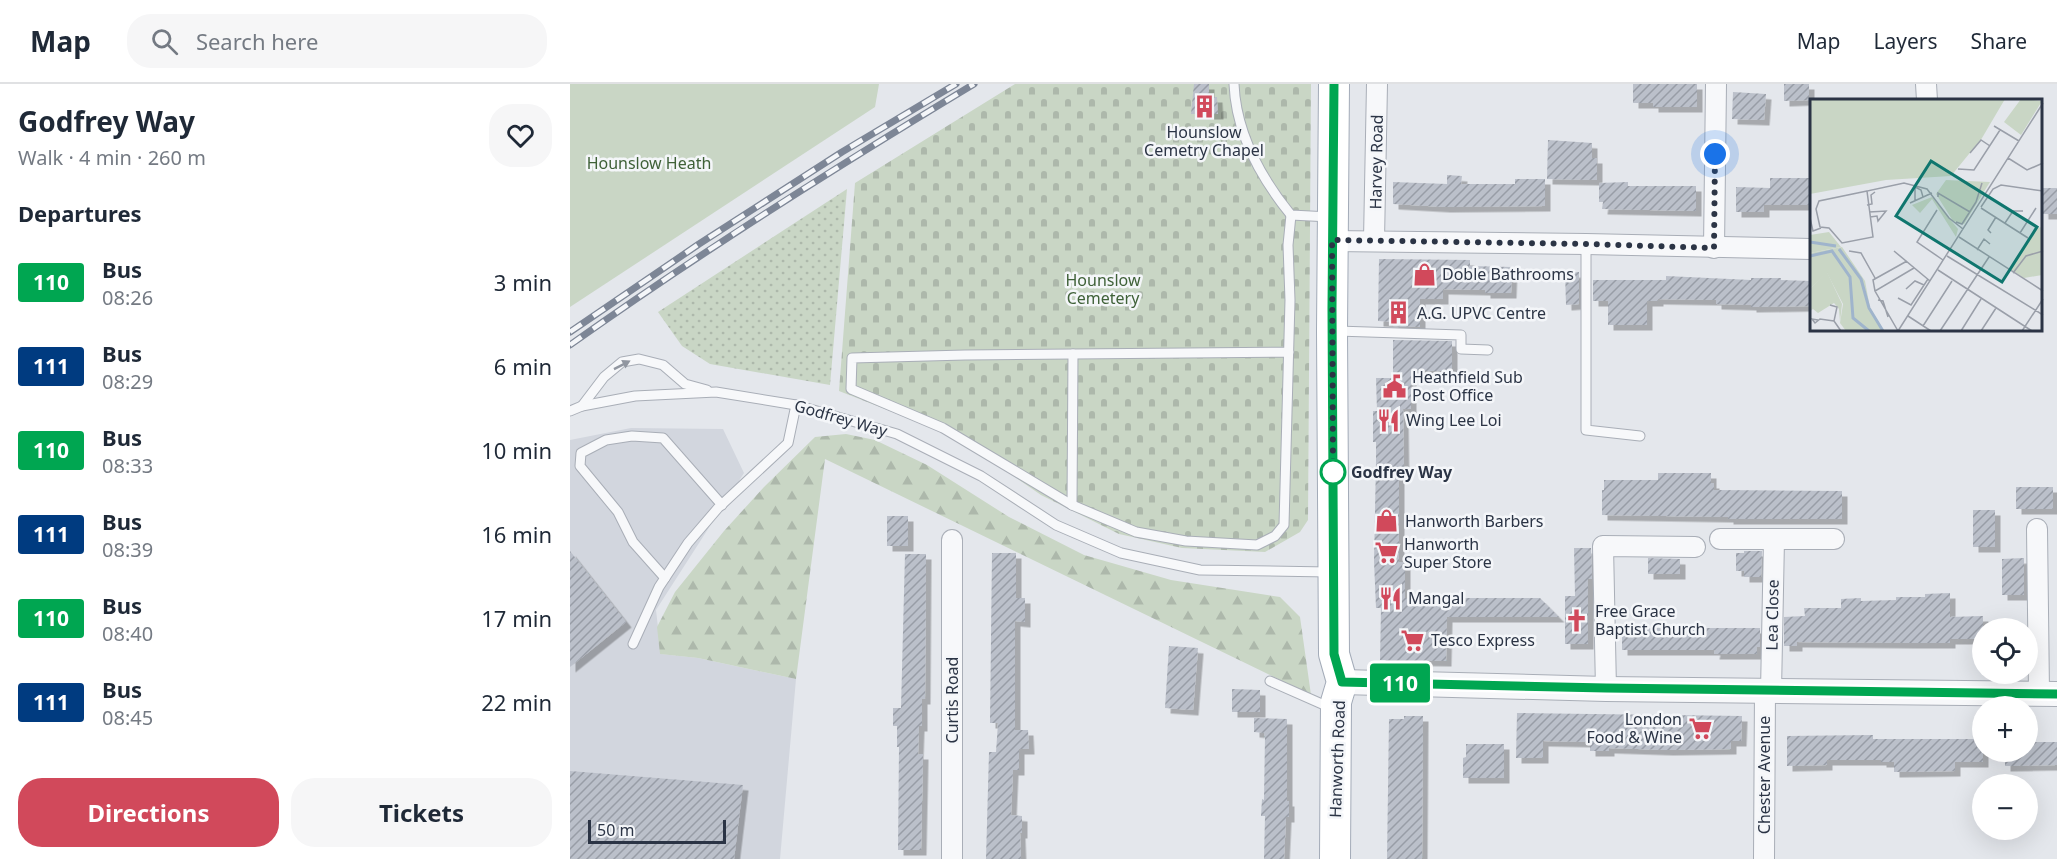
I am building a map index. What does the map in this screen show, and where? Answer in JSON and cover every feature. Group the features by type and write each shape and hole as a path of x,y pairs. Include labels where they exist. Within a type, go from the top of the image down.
{"main road":[{"name":"Hanworth Road","path":"1334,84 1332,229 1334,654 1339,696 1335,859"}],"street":[{"name":"Harvey Road","path":"1374,240 1377,84"},
{"path":"1714,248 1716,84"},
{"path":"1332,229 1374,240 1810,249"},
{"path":"1339,696 1606,688 2048,694 2037,530"},
{"path":"1720,539 1834,539"},
{"name":"Lea Close","path":"1768,690 1774,539"},
{"name":"Curtis Road","path":"952,540 952,859"},
{"path":"1606,688 1603,546 1695,547"},
{"name":"Chester Avenue","path":"1764,859 1768,690"}],"lane":[{"path":"1234,84 1240,124 1256,162 1277,198 1291,215 1332,229"},
{"path":"1289,352 852,358 851,389 943,428 1072,505 1136,532 1186,541 1257,545 1275,536 1284,525 1289,352 1290,300 1288,245 1291,215"},
{"path":"1586,244 1586,430 1640,436"},
{"path":"1332,331 1461,335 1461,349 1488,350"},
{"path":"1072,505 1073,354"},
{"path":"582,406 604,377 621,362 639,359 663,364 686,384 716,392"},
{"name":"Godfrey Way","path":"570,411 582,406 635,396 716,392 796,405 897,434 981,476 1056,525 1121,553 1200,570 1335,572"},
{"path":"633,644 665,578 688,543 722,505 788,443 796,405"},
{"path":"665,578 633,542 618,512 580,466 581,453 606,440 632,436 663,438 722,505"},
{"path":"1270,681 1339,696"}],"shaded area":[{"path":"631,428 723,429 744,473 656,610 661,654 698,658 796,679 780,859 570,859 570,440"}],"green space":[{"name":"Hounslow Heath","path":"570,84 879,84 875,107 570,307"},
{"name":"Hounslow Cemetery","path":"1015,84 1311,84 1308,520 1300,532 1265,552 1182,548 1119,534 1041,495 992,461 931,427 839,391 855,183"},
{"path":"847,189 830,385 710,364 682,346 658,312"},
{"path":"846,434 875,440 927,465 1009,517 1084,555 1171,580 1280,597 1300,617 1311,695 825,459 796,679 698,658 660,654 657,627 675,592 724,531 764,487 815,437"}],"building":[{"name":"Hounslow Cemetry Chapel","path":"1194,84 1209,84 1209,97 1217,97 1218,114 1191,114"},
{"path":"1633,84 1697,84 1697,107 1653,107 1653,103 1633,103"},
{"path":"1784,84 1809,84 1809,100 1784,101"},
{"path":"1733,92 1766,94 1764,120 1732,119"},
{"path":"1548,140 1592,143 1592,158 1597,158 1597,180 1547,179"},
{"path":"1447,175 1462,176 1461,184 1515,184 1515,179 1545,179 1545,206 1445,207 1393,204 1393,182 1447,184"},
{"path":"1770,178 1810,178 1810,205 1764,205 1764,212 1736,212 1736,187 1770,188"},
{"path":"1628,182 1628,186 1696,186 1696,211 1602,209 1603,202 1599,202 1599,183"},
{"path":"2042,188 2057,188 2057,214 2043,214"},
{"path":"1379,259 1470,260 1470,266 1512,267 1511,293 1443,289 1443,299 1420,299 1420,327 1393,326 1393,322 1378,321"},
{"path":"1579,272 1579,304 1566,305 1565,273"},
{"path":"1666,276 1751,280 1751,278 1781,278 1781,280 1810,281 1810,306 1751,307 1751,305 1716,304 1716,300 1658,299 1658,301 1647,301 1647,325 1608,325 1608,301 1593,301 1593,280 1666,280"},
{"path":"1393,340 1452,341 1452,371 1411,371 1411,409 1403,409 1404,478 1399,478 1399,562 1405,562 1405,598 1540,598 1559,617 1447,617 1446,661 1380,660 1381,608 1376,608 1374,561 1376,442 1373,442 1373,411 1377,411 1376,378 1393,378"},
{"path":"1658,473 1711,473 1714,490 1842,491 1842,519 1728,519 1728,517 1602,515 1604,480 1658,480"},
{"path":"2016,487 2053,487 2053,509 2016,509"},
{"path":"1973,510 1995,510 1995,547 1973,547"},
{"path":"887,516 908,516 908,546 887,546"},
{"path":"1574,548 1591,548 1592,579 1588,579 1588,644 1565,644 1565,596 1575,596"},
{"path":"570,551 626,622 570,667"},
{"path":"1744,551 1762,551 1761,577 1744,577 1744,571 1736,571 1736,553 1744,553"},
{"path":"992,553 1016,553 1016,598 1025,598 1025,622 1015,621 1015,730 1028,730 1029,749 1019,749 1019,770 1013,770 1011,815 1022,816 1021,859 986,859 989,752 996,752 998,723 990,723"},
{"path":"905,554 926,554 925,699 922,699 922,726 919,726 918,754 923,754 921,850 898,850 899,747 897,747 897,726 893,726 893,708 901,708"},
{"path":"1648,558 1680,559 1680,574 1648,574"},
{"path":"2024,558 2024,595 2002,595 2002,559"},
{"path":"1950,593 1950,617 1983,616 1983,618 1972,618 1972,639 1950,639 1950,643 1797,642 1797,646 1784,646 1784,617 1805,616 1804,608 1841,608 1841,599 1896,600 1896,597 1925,597 1925,594"},
{"path":"1622,628 1760,628 1760,647 1757,647 1757,654 1714,654 1715,650 1622,650"},
{"path":"1169,646 1198,648 1193,710 1165,708"},
{"path":"1232,689 1260,690 1260,712 1232,712"},
{"path":"1517,713 1742,716 1741,741 1731,741 1731,749 1609,748 1609,751 1590,751 1590,742 1543,741 1543,758 1516,758"},
{"path":"1404,716 1423,716 1422,859 1387,859 1389,719 1404,719"},
{"path":"1254,718 1287,719 1289,817 1286,817 1284,859 1264,859 1265,816 1261,816 1262,799 1264,800 1265,736 1264,733 1254,732"},
{"path":"1873,735 1873,739 1972,739 1972,762 1955,762 1955,771 1894,772 1894,762 1881,762 1881,760 1827,760 1827,765 1787,766 1787,736"},
{"path":"2038,742 2057,742 2057,765 2005,766 2005,762 2038,762"},
{"path":"1466,744 1504,744 1504,778 1463,778"},
{"path":"570,771 743,785 734,859 570,859"}],"railway":[{"path":"570,332 699,244 842,152 956,84"},
{"path":"570,345 769,211 974,84"}],"bus line":[{"name":"110","path":"1334,84 1332,308 1334,654 1342,682 2057,694"}],"place":[{"name":"Hounslow Cemetry Chapel","path":"1204,107"},
{"name":"Doble Bathrooms","path":"1424,274"},
{"name":"A.G. UPVC Centre","path":"1399,313"},
{"name":"Heathfield Sub Post Office","path":"1394,386"},
{"name":"Wing Lee Loi","path":"1388,420"},
{"name":"Godfrey Way","path":"1333,472"},
{"name":"Hanworth Barbers","path":"1387,521"},
{"name":"Hanworth Super Store","path":"1386,553"},
{"name":"Mangal","path":"1390,598"},
{"name":"Free Grace Baptist Church","path":"1577,620"},
{"name":"Tesco Express","path":"1413,640"},
{"name":"London Food & Wine","path":"1700,728"}],"route":[{"path":"1333,472 1332,240 1714,248 1715,154"}]}
